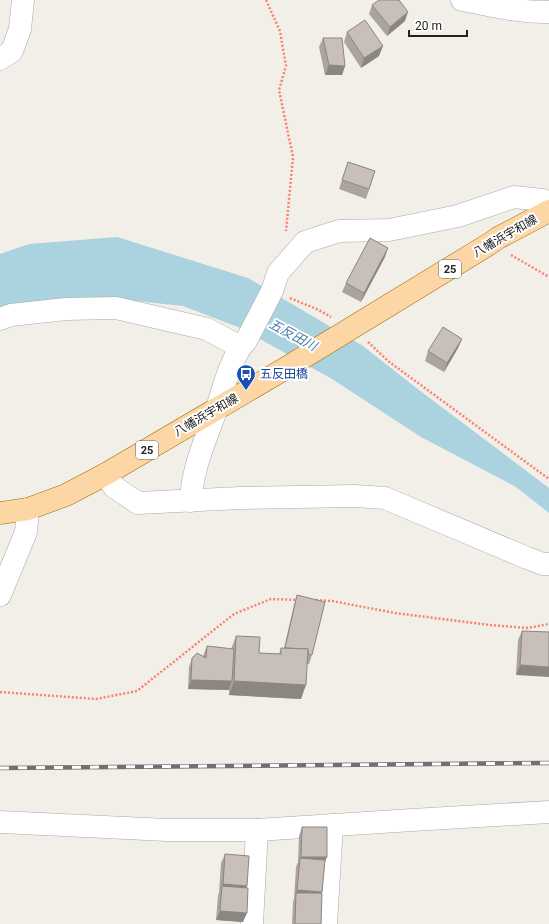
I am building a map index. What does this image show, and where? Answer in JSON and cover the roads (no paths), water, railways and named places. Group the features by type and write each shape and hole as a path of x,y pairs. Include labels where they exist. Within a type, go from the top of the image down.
{"main road":[{"name":"八幡浜宇和線","path":"0,513 28,509 66,495 106,474 286,368 498,238 549,211"}],"street":[{"path":"0,59 12,51 20,29 23,0"},
{"path":"466,0 503,8 549,12"},
{"path":"191,501 191,485 202,447 224,386 243,344 272,291 278,273 305,242 339,231 389,230 458,216 514,197 543,200 549,203"},
{"path":"0,319 11,315 66,309 116,308 208,328 243,344"},
{"path":"106,474 114,487 138,503 240,498 355,496 385,498 526,558 543,564 549,564"},
{"path":"0,595 26,532 28,509"},
{"path":"0,822 168,830 257,830 549,812"},
{"path":"326,924 332,825"},
{"path":"252,924 257,830"}],"water":[{"name":"五反田川","path":"117,237 248,278 363,346 549,488 549,513 516,487 421,437 332,379 238,327 183,306 107,298 57,299 0,311 0,254 29,244"}],"railway":[{"path":"0,768 549,763"}],"place":[{"name":"五反田橋","path":"246,391"}]}
